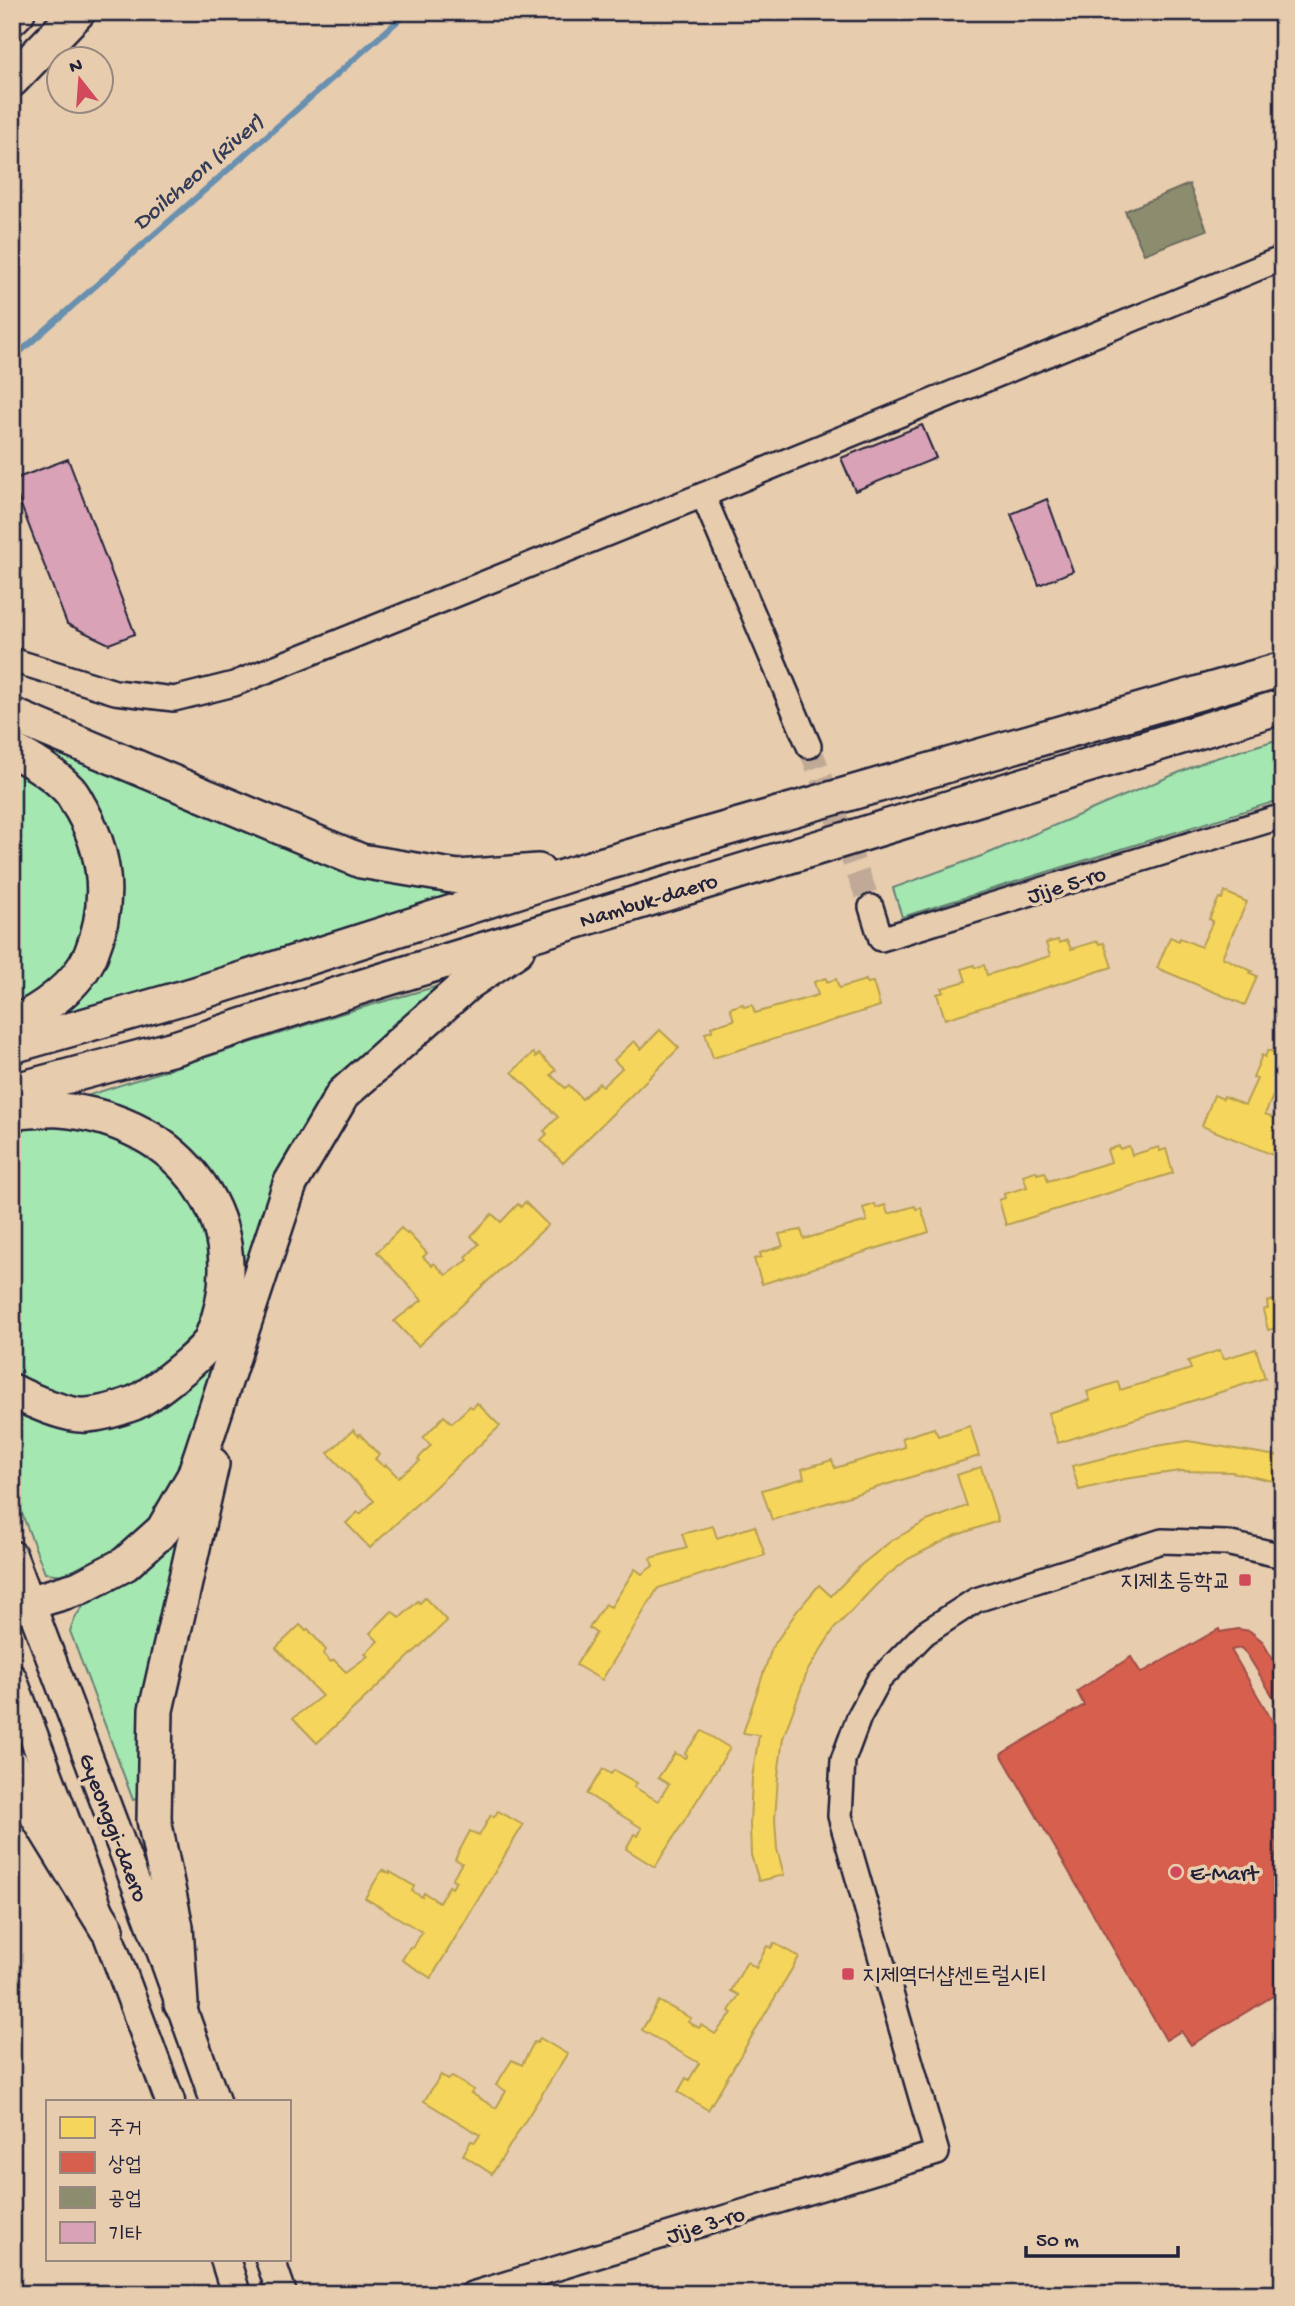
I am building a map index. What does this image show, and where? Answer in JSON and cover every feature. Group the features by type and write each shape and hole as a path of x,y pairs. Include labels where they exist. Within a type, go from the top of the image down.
{"highway":[{"path":"12,18 18,12"},
{"path":"12,80 78,12"},
{"name":"Nambuk-daero","path":"12,1046 192,995 600,866 1283,669"},
{"name":"Nambuk-daero","path":"12,1091 178,1047 357,988 1283,706"},
{"path":"15,714 361,861 458,877 600,866"},
{"path":"12,750 41,765 71,792 93,829 104,867 102,914 90,956 66,989 37,1013 12,1024"},
{"path":"21,1605 79,1588 125,1564 163,1530 194,1476 290,1184 343,1094 468,983 549,929"},
{"path":"12,1112 60,1110 99,1118 137,1131 155,1142 172,1154 201,1183 218,1215 225,1252 225,1296 210,1342 175,1375 135,1402 86,1416 50,1408 12,1391"},
{"path":"181,2004 176,1927 154,1821 156,1710 237,1349"},
{"path":"12,1765 33,1809 107,1929"}],"main road":[{"name":"Gyeonggi-daero","path":"12,1555 21,1605 181,2004 215,2100"},
{"name":"Gyeonggi-daero","path":"12,1678 170,2100"},
{"path":"225,2260 236,2294"},
{"path":"270,2260 282,2294"}],"street":[{"path":"12,660 115,692 174,699 234,684 1283,258"},
{"path":"703,495 809,746"},
{"name":"Jije 5-ro","path":"871,907 881,939 1283,816"},
{"name":"Jije 3-ro","path":"472,2294 937,2153 840,1816 843,1760 859,1717 879,1680 925,1633 976,1600 1162,1541 1226,1543 1283,1556"}],"green space":[{"path":"32,738 476,891 60,1016 81,994 118,880 28,745"},
{"path":"1283,738 1283,799 902,917 893,888 987,854 1206,761"},
{"path":"12,764 49,794 67,815 84,855 87,901 78,945 67,964 53,981 12,1008"},
{"path":"445,984 446,988 394,1023 338,1081 204,1431 152,1529 77,1576 45,1573 12,1488 12,1409 88,1428 213,1351 220,1206 68,1102 343,1013"},
{"path":"12,1126 100,1127 166,1164 206,1220 211,1273 205,1305 193,1337 129,1393 83,1406 12,1377"},
{"path":"184,1522 140,1798 133,1800 70,1631 76,1616 88,1600"}],"building: 주거":[{"path":"1225,892 1247,902 1222,957 1257,976 1245,1005 1157,968 1170,937 1179,941 1180,938 1201,947 1213,921 1209,919 1219,898 1222,899"},
{"path":"1058,940 1059,943 1067,940 1071,949 1098,941 1099,944 1104,943 1112,967 945,1019 937,994 944,992 942,988 966,981 962,969 984,965 987,975 1050,956 1046,943"},
{"path":"826,978 827,982 836,979 839,988 866,980 867,983 873,982 880,1006 713,1058 705,1033 712,1031 711,1027 734,1020 730,1008 743,1004 744,1007 752,1005 755,1013 818,995 814,982"},
{"path":"660,1030 679,1048 563,1163 541,1140 547,1134 544,1131 558,1117 512,1072 533,1053 536,1057 539,1054 556,1070 551,1075 565,1088 569,1085 582,1099 599,1083 603,1086 622,1068 614,1060 634,1041 641,1049"},
{"path":"1268,1050 1283,1056 1283,1073 1265,1114 1283,1122 1283,1159 1202,1126 1214,1095 1223,1099 1224,1096 1245,1105 1257,1079 1253,1077 1262,1055 1265,1057"},
{"path":"1119,1146 1120,1149 1129,1146 1132,1155 1159,1147 1160,1151 1166,1149 1173,1173 1006,1225 999,1200 1005,1198 1004,1194 1027,1187 1023,1175 1036,1171 1037,1174 1045,1172 1048,1181 1111,1162 1107,1150"},
{"path":"525,1202 548,1225 418,1346 394,1321 422,1300 377,1252 401,1228 427,1253 423,1257 446,1275 468,1260 466,1257 479,1244 471,1236 492,1214 501,1222 518,1204 521,1207"},
{"path":"875,1204 876,1208 885,1205 888,1214 915,1206 916,1209 921,1208 929,1232 762,1284 754,1259 761,1257 760,1253 783,1246 779,1234 801,1230 804,1239 867,1221 863,1208"},
{"path":"1283,1297 1283,1326 1268,1330 1263,1310 1268,1308 1267,1302"},
{"path":"1256,1349 1265,1378 1058,1443 1048,1413 1090,1400 1087,1392 1118,1382 1120,1390 1191,1369 1188,1361 1220,1350 1223,1359"},
{"path":"477,1403 500,1426 370,1548 346,1523 374,1501 328,1453 353,1430 379,1455 375,1459 398,1477 420,1461 418,1459 431,1445 423,1438 444,1416 452,1423"},
{"path":"970,1426 979,1456 772,1520 762,1490 804,1478 802,1469 832,1460 835,1468 905,1447 902,1438 934,1428 938,1436"},
{"path":"1188,1441 1283,1457 1282,1483 1232,1472 1180,1471 1124,1479 1079,1490 1072,1466 1144,1448"},
{"path":"981,1467 998,1521 954,1536 908,1559 878,1583 834,1629 808,1670 783,1738 778,1776 775,1820 777,1849 784,1875 759,1881 751,1855 750,1825 752,1778 759,1735 743,1733 772,1648 819,1585 831,1596 861,1565 891,1541 927,1521 967,1506 957,1475"},
{"path":"713,1526 717,1538 755,1526 765,1555 658,1588 602,1680 576,1665 596,1633 589,1628 605,1604 611,1607 635,1569 642,1574 653,1566 650,1558 687,1548 682,1534"},
{"path":"425,1598 447,1621 317,1743 293,1718 322,1696 276,1648 300,1625 306,1631 308,1629 326,1650 323,1654 346,1672 368,1656 365,1654 378,1641 370,1633 392,1611 400,1618"},
{"path":"702,1731 730,1748 655,1867 626,1849 634,1834 638,1836 642,1828 587,1794 603,1769 611,1774 614,1770 637,1783 634,1787 658,1801 669,1784 658,1778 675,1753 685,1758 685,1753"},
{"path":"498,1811 523,1825 431,1978 402,1960 422,1932 365,1898 382,1870 414,1886 412,1891 422,1897 424,1893 439,1902 449,1886 452,1888 456,1881 452,1879 462,1863 455,1859 470,1831 479,1836 491,1815 494,1817"},
{"path":"774,1943 799,1957 708,2110 678,2092 699,2063 642,2030 659,2001 691,2018 688,2022 699,2028 701,2025 715,2034 732,2013 729,2011 739,1995 731,1991 747,1962 756,1968 767,1946 771,1948"},
{"path":"540,2038 567,2054 492,2174 463,2155 471,2141 475,2142 480,2135 424,2101 441,2075 448,2080 452,2077 474,2090 471,2093 496,2108 506,2091 496,2085 512,2060 522,2065 534,2042 537,2043"}],"building: 상업":[{"name":"E-Mart","path":"1219,1629 1220,1632 1238,1629 1250,1631 1262,1641 1283,1677 1283,1713 1247,1654 1241,1648 1231,1650 1283,1739 1283,1990 1191,2045 1181,2031 1166,2040 1001,1754 1084,1705 1077,1691 1131,1657 1141,1673"}],"building: 공업":[{"path":"1189,184 1207,230 1144,254 1125,211"}],"building: 기타":[{"path":"922,425 936,458 855,491 841,458"},
{"path":"68,459 135,634 109,644 67,624 12,482"},
{"path":"1047,499 1073,571 1039,585 1011,514"}],"waterway":[{"name":"Doilcheon (River)","path":"12,359 408,12"}],"tunnel":[{"path":"809,746 871,907"}],"place":[{"name":"지제초등학교","path":"1245,1580"},
{"name":"E-Mart","path":"1176,1872"},
{"name":"지제역더샵센트럴시티","path":"848,1974"}]}
